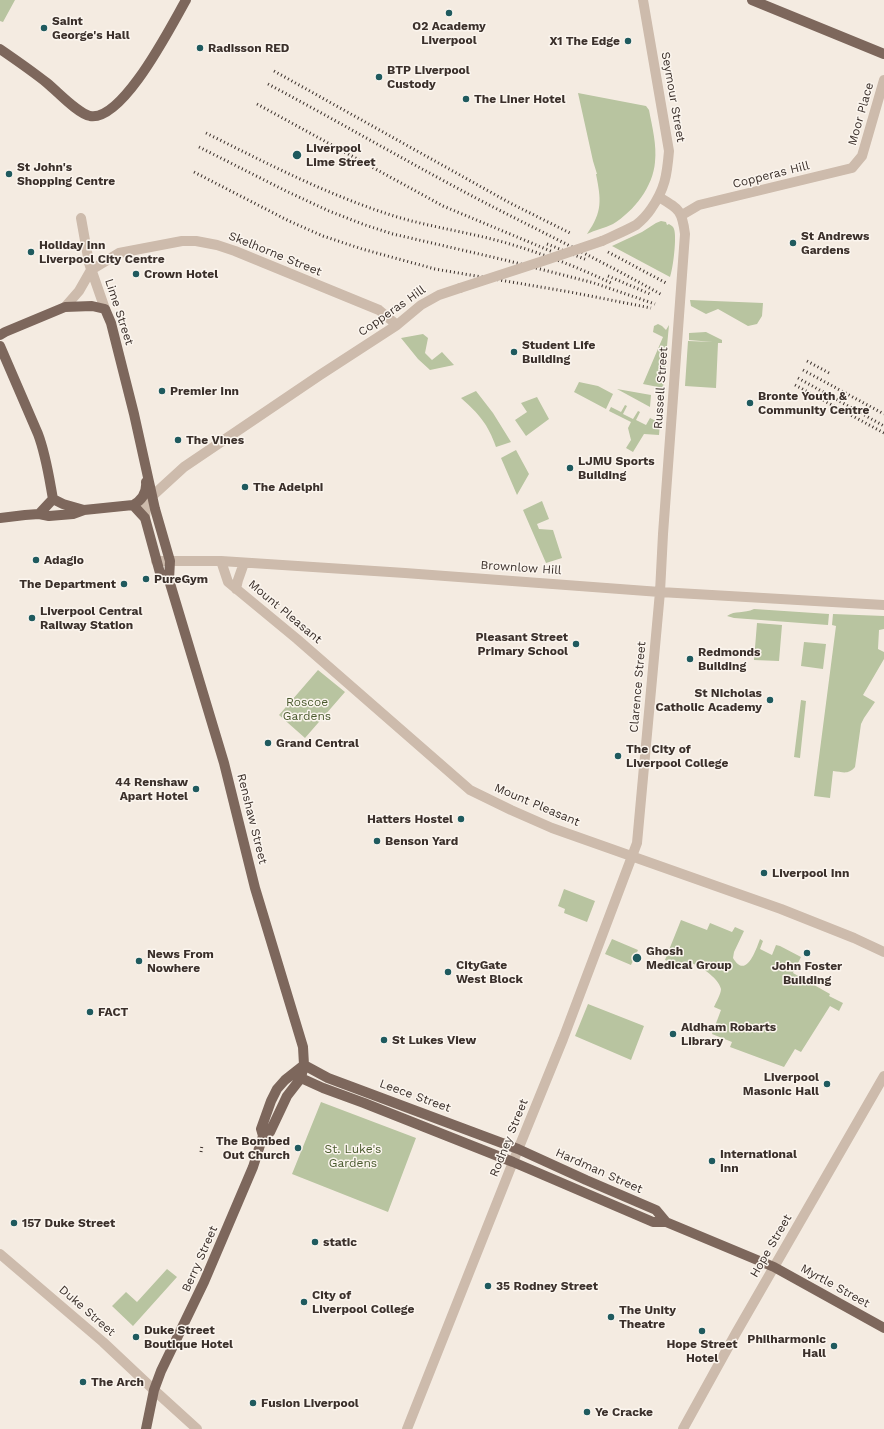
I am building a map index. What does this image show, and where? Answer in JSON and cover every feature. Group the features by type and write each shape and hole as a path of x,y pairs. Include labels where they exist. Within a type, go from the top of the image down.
{"main road":[{"path":"0,49 37,75 78,110 90,116 98,116 112,109 128,92 159,49 186,0"},
{"path":"752,0 884,54"},
{"path":"0,335 65,307 92,306 105,309"},
{"name":"Lime Street","path":"105,309 115,337 134,414"},
{"path":"0,346 43,447 53,499"},
{"path":"134,414 156,493 155,509 170,561 169,580"},
{"path":"0,518 39,514 49,516 73,514 84,510 133,505 139,502 145,494 147,485 143,459 133,419 134,414"},
{"path":"53,499 63,504 84,510"},
{"path":"39,514 53,499"},
{"path":"133,505 145,518 160,573 169,580"},
{"name":"Renshaw Street","path":"169,580 224,763 255,888 303,1047 304,1065"},
{"name":"Berry Street","path":"263,1136 270,1132 287,1096 300,1078 304,1065"},
{"name":"Berry Street","path":"146,1429 154,1390 225,1235 253,1167 263,1136 261,1129 271,1101 277,1089 285,1080 304,1065"},
{"name":"Leece Street","path":"304,1065 328,1078 518,1149"},
{"name":"Leece Street","path":"300,1078 513,1162"},
{"name":"Hardman Street","path":"518,1149 656,1210 666,1222"},
{"name":"Hardman Street","path":"513,1162 653,1222 666,1222 774,1267"},
{"name":"Myrtle Street","path":"774,1267 884,1328"}],"street":[{"name":"Seymour Street","path":"643,0 669,151 668,169 659,197"},
{"name":"Moor Place","path":"862,156 884,80"},
{"name":"Copperas Hill","path":"682,215 699,205 849,169 852,168 862,156"},
{"path":"659,197 674,206 682,215"},
{"name":"Copperas Hill","path":"145,518 149,499 184,467 397,325 439,295 602,241 637,224 648,213 659,197"},
{"name":"Russell Street","path":"660,592 662,534 685,234 682,215"},
{"name":"Lime Street","path":"81,218 91,270 105,309"},
{"name":"Skelhorne Street","path":"91,270 119,253 182,241 196,241 217,245 235,251 379,310 397,325"},
{"path":"65,307 79,291 91,270"},
{"name":"Brownlow Hill","path":"156,561 221,561 660,592 884,605"},
{"name":"Mount Pleasant","path":"221,561 228,582 297,639 470,790 552,828 780,909 854,938 884,952"},
{"name":"Mount Pleasant","path":"236,589 244,563"},
{"name":"Clarence Street","path":"633,856 637,839 660,592"},
{"name":"Rodney Street","path":"407,1429 563,1040 633,856"},
{"name":"Hope Street","path":"683,1429 884,1076"},
{"name":"Duke Street","path":"0,1254 103,1342 197,1429"}],"green space":[{"path":"0,0 15,0 3,22 0,21"},
{"path":"578,93 646,106 649,110 655,149 655,162 651,180 641,198 621,219 613,224 587,234 596,219 600,198 597,174"},
{"path":"661,221 672,226 675,233 674,253 670,277 612,246"},
{"path":"690,300 763,303 762,316 757,324 748,326 718,309 706,314 691,306"},
{"path":"658,324 666,330 669,325 663,388 643,384 663,337 653,332 654,326"},
{"path":"706,332 722,340 722,343 718,343 716,388 685,386 688,341 713,342 689,340 689,333"},
{"path":"423,334 428,338 425,353 432,360 442,352 454,365 430,370 418,359 401,338"},
{"path":"579,382 598,386 613,394 606,409 574,392"},
{"path":"617,389 651,395 650,407"},
{"path":"476,391 493,413 511,442 496,447 490,432 482,420 461,398"},
{"path":"537,397 549,419 526,436 515,420 527,412 521,403"},
{"path":"625,405 627,406 623,414 633,419 638,411 640,412 636,420 646,425 650,418 660,423 659,435 644,434 633,452 626,448 631,440 628,428 631,422 609,411 611,407 621,412"},
{"path":"516,450 529,474 517,495 501,458"},
{"path":"542,501 549,519 537,524 539,529 553,530 562,558 546,563 523,510"},
{"path":"754,609 829,614 828,625 734,618 727,616 733,613"},
{"path":"833,614 884,616 884,629 879,630 878,649 884,652 884,659 863,695 875,702 861,724 855,767 848,772 833,771 830,798 814,796 836,626 832,625"},
{"path":"757,623 782,625 779,661 754,660"},
{"path":"804,642 826,644 823,669 801,666"},
{"name":"Roscoe Gardens","path":"318,670 345,692 305,738 279,715"},
{"path":"801,700 806,701 800,758 794,757"},
{"path":"564,889 595,901 587,922 564,913 565,909 558,906"},
{"path":"681,920 707,930 710,923 732,932 735,927 744,931 734,952 733,958 742,966 746,965 750,961 760,939 763,941 760,949 772,955 776,945 801,957 793,973 830,994 829,996 843,1003 839,1011 830,1006 801,1052 795,1049 784,1067 730,1047 732,1042 712,1034 721,1010 714,1007 721,989 716,980 707,972 691,963 684,962 678,965 665,960"},
{"path":"612,939 638,950 631,965 605,954"},
{"path":"588,1004 644,1026 631,1060 575,1036"},
{"name":"St. Luke's Gardens","path":"321,1102 416,1138 388,1212 292,1174"},
{"path":"167,1269 177,1277 133,1326 112,1306 126,1292 137,1302"}],"railway":[{"path":"274,71 510,203 572,234"},
{"path":"268,84 470,195 602,262 662,295"},
{"path":"257,104 443,206 553,252"},
{"path":"206,133 322,189 370,208 408,220 489,238 517,246 573,266 613,284"},
{"path":"199,147 286,191 329,211 365,225 393,234 505,260 594,283 655,304"},
{"path":"194,172 289,221 323,236 362,249 435,269 570,292 651,308"},
{"path":"547,244 587,260"},
{"path":"608,252 666,283"},
{"path":"608,276 650,294"},
{"path":"807,361 829,373"},
{"path":"803,370 884,414"},
{"path":"798,378 884,426"},
{"path":"795,385 884,433"},
{"path":"201,1152 202,1145"}],"place":[{"name":"O2 Academy Liverpool","path":"449,13"},
{"name":"Saint George's Hall","path":"44,28"},
{"name":"X1 The Edge","path":"628,41"},
{"name":"Radisson RED","path":"200,48"},
{"name":"BTP Liverpool Custody","path":"379,77"},
{"name":"The Liner Hotel","path":"466,99"},
{"name":"Liverpool Lime Street","path":"297,155"},
{"name":"St John's Shopping Centre","path":"9,174"},
{"name":"St Andrews Gardens","path":"793,243"},
{"name":"Holiday Inn Liverpool City Centre","path":"31,252"},
{"name":"Crown Hotel","path":"136,274"},
{"name":"Student Life Building","path":"514,352"},
{"name":"Premier Inn","path":"162,391"},
{"name":"Bronte Youth & Community Centre","path":"750,403"},
{"name":"The Vines","path":"178,440"},
{"name":"LJMU Sports Building","path":"570,468"},
{"name":"The Adelphi","path":"245,487"},
{"name":"Adagio","path":"36,560"},
{"name":"PureGym","path":"146,579"},
{"name":"The Department","path":"124,584"},
{"name":"Liverpool Central Railway Station","path":"32,618"},
{"name":"Pleasant Street Primary School","path":"576,644"},
{"name":"Redmonds Building","path":"690,659"},
{"name":"St Nicholas Catholic Academy","path":"770,700"},
{"name":"Grand Central","path":"268,743"},
{"name":"The City of Liverpool College","path":"618,756"},
{"name":"44 Renshaw Apart Hotel","path":"196,789"},
{"name":"Hatters Hostel","path":"461,819"},
{"name":"Benson Yard","path":"377,841"},
{"name":"Liverpool Inn","path":"764,873"},
{"name":"John Foster Building","path":"807,953"},
{"name":"Ghosh Medical Group","path":"637,958"},
{"name":"News From Nowhere","path":"139,961"},
{"name":"CityGate West Block","path":"448,972"},
{"name":"FACT","path":"90,1012"},
{"name":"Aldham Robarts Library","path":"673,1034"},
{"name":"St Lukes View","path":"384,1040"},
{"name":"Liverpool Masonic Hall","path":"827,1084"},
{"name":"The Bombed Out Church","path":"298,1148"},
{"name":"International Inn","path":"712,1161"},
{"name":"157 Duke Street","path":"14,1223"},
{"name":"static","path":"315,1242"},
{"name":"35 Rodney Street","path":"488,1286"},
{"name":"City of Liverpool College","path":"304,1302"},
{"name":"The Unity Theatre","path":"611,1317"},
{"name":"Hope Street Hotel","path":"702,1331"},
{"name":"Duke Street Boutique Hotel","path":"136,1337"},
{"name":"Philharmonic Hall","path":"834,1346"},
{"name":"The Arch","path":"83,1382"},
{"name":"Fusion Liverpool","path":"253,1403"},
{"name":"Ye Cracke","path":"587,1412"}]}
